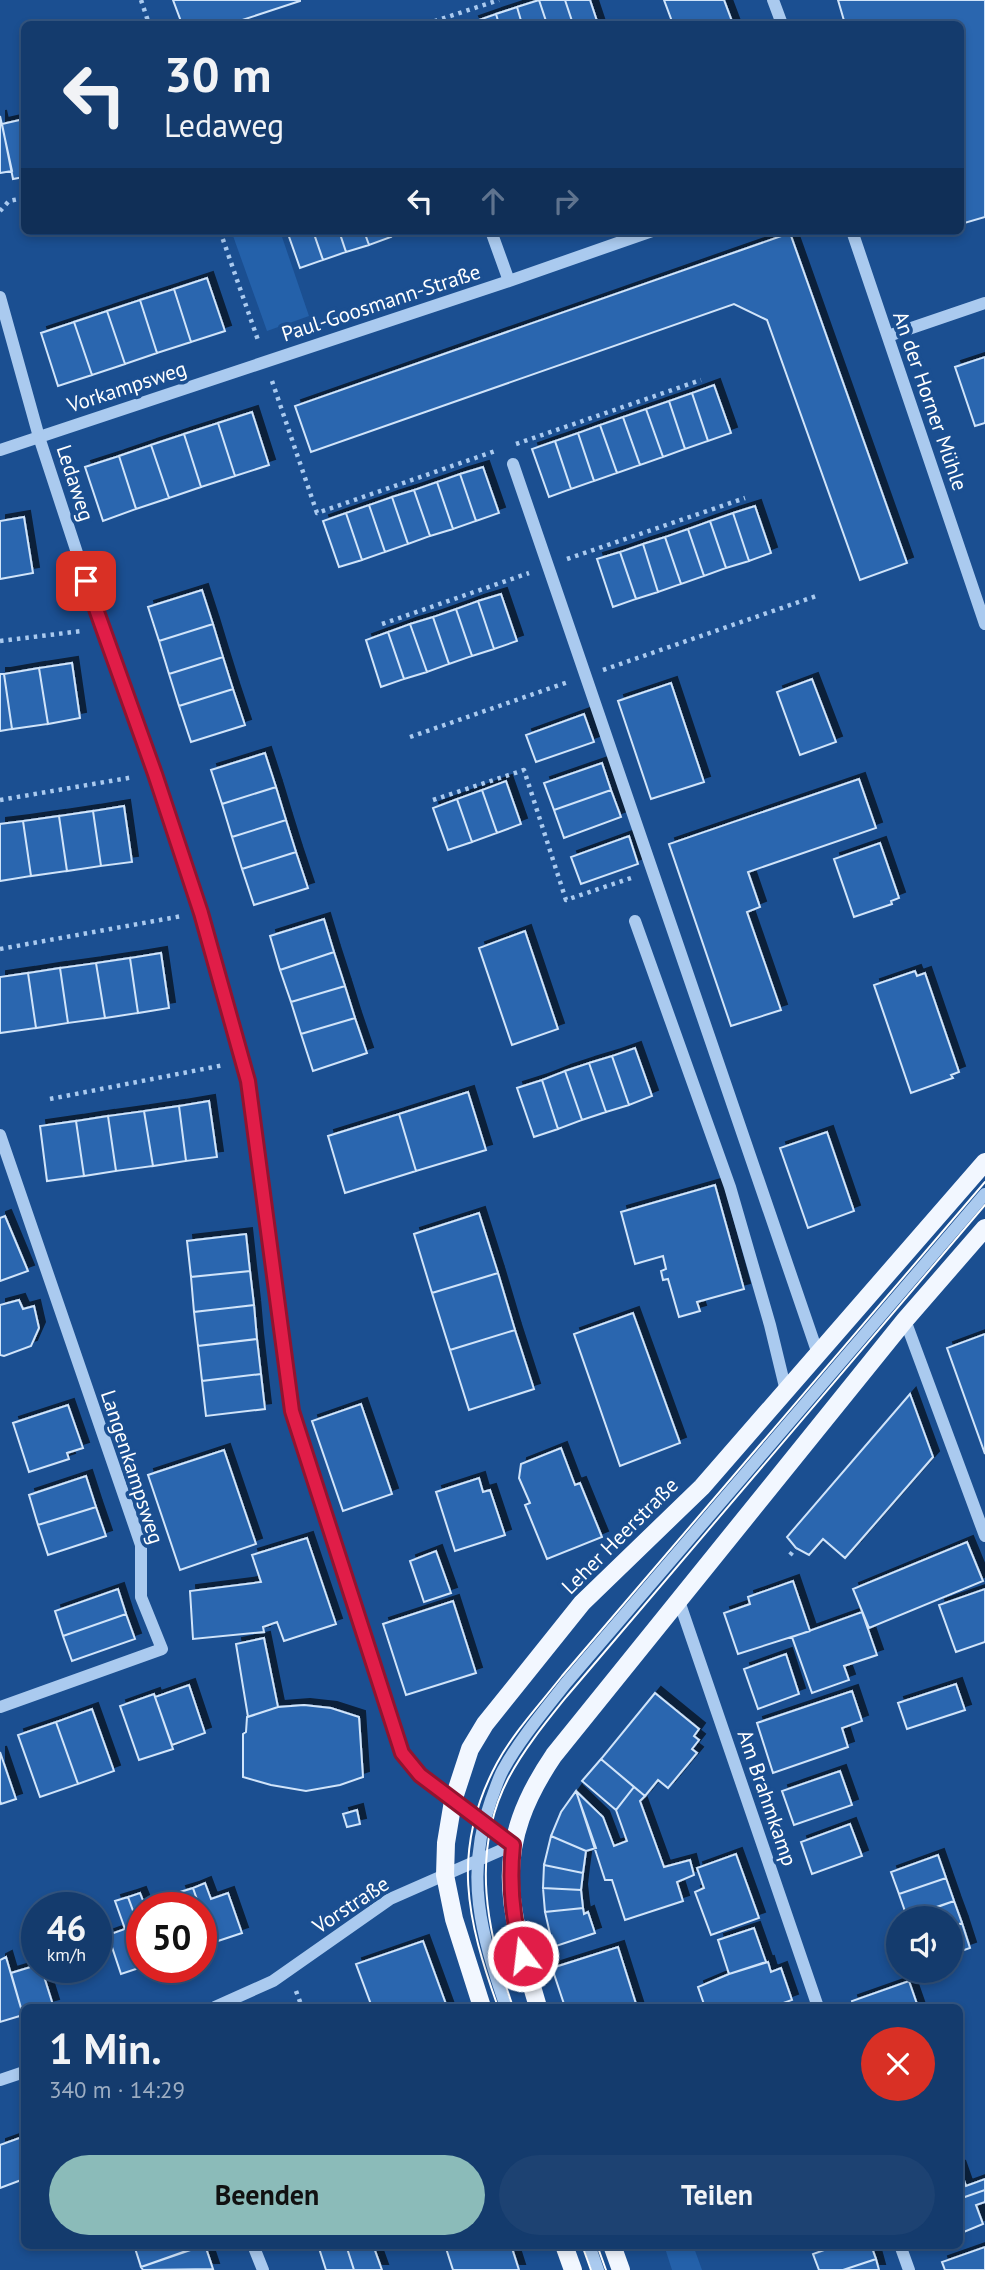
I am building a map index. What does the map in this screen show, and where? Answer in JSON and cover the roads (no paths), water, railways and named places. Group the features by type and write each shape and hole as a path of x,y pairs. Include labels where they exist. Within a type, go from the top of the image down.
{"main road":[{"name":"Leher Heerstraße","path":"481,2004 453,1919 445,1875 446,1843 453,1801 470,1749 485,1724 582,1602 702,1487 985,1162"},
{"path":"537,2004 515,1930 510,1874 520,1817 535,1783 905,1320 985,1228"},
{"path":"565,2249 573,2270"},
{"path":"613,2249 621,2270"}],"street":[{"path":"774,0 781,21"},
{"name":"Paul-Goosmann-Straße","path":"492,235 509,281"},
{"name":"Paul-Goosmann-Straße","path":"265,361 641,235"},
{"name":"An der Horner Mühle","path":"853,235 985,624"},
{"name":"Ledaweg","path":"0,298 39,437 102,629 155,774 201,913 243,1061 248,1081 292,1411 402,1753 420,1775 513,1845"},
{"path":"888,336 985,303"},
{"name":"Vorkampsweg","path":"0,450 265,361"},
{"path":"513,464 818,1354"},
{"path":"635,921 730,1187 786,1391"},
{"name":"Langenkampsweg","path":"0,1135 141,1545 141,1597 162,1649 0,1707"},
{"path":"505,2004 478,1911 477,1861 483,1822 504,1767 566,1683 985,1194"},
{"path":"905,1320 985,1536"},
{"name":"Am Brahmkamp","path":"679,1601 817,2004"},
{"name":"Vorstraße","path":"222,2004 273,1981 390,1899 513,1845"},
{"path":"0,2080 21,2073"},
{"path":"255,2249 263,2270"},
{"path":"590,2249 598,2270"},
{"path":"901,2249 909,2270"}],"tram line":[{"path":"497,2004 472,1915 468,1855 482,1795 497,1763 519,1729 562,1676 985,1182"},
{"path":"512,2004 490,1922 486,1864 496,1807 514,1768 567,1696 985,1205"},
{"path":"583,2249 591,2270"},
{"path":"598,2249 606,2270"}]}
